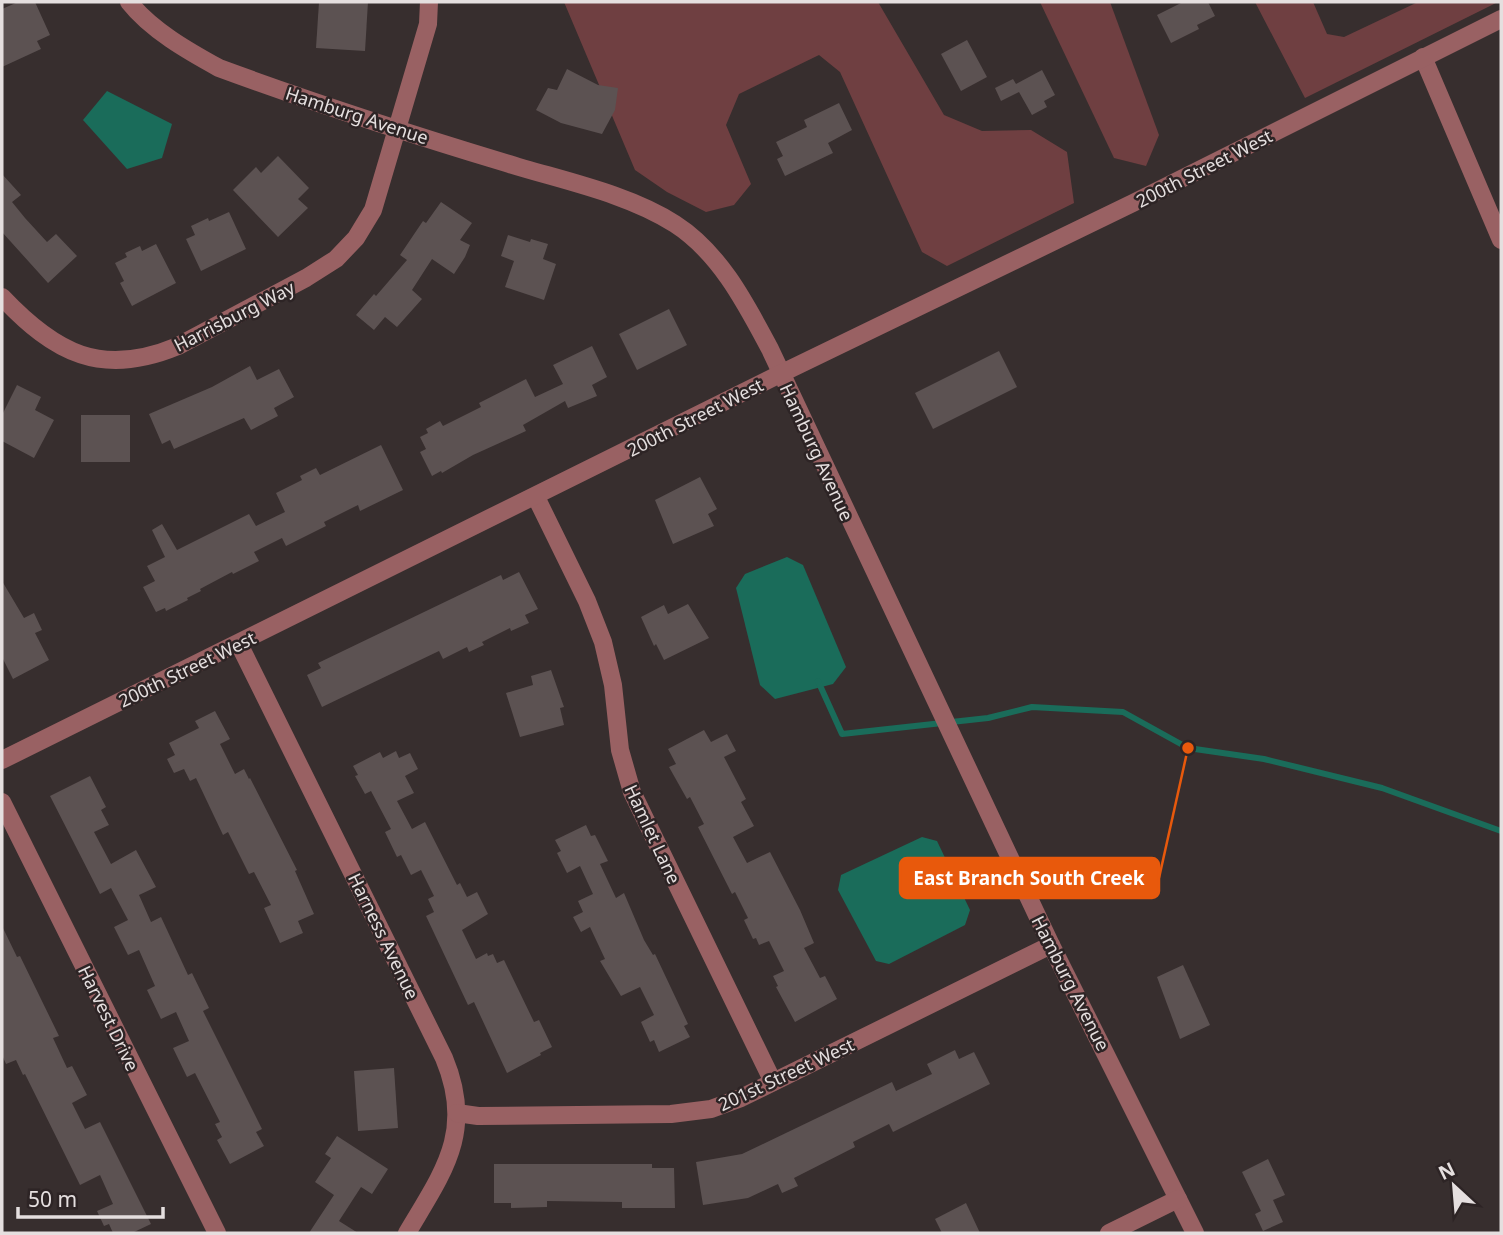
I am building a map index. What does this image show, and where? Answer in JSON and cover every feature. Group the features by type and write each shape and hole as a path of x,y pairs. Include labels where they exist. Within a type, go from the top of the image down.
{"street":[{"name":"Hamburg Avenue","path":"129,2 162,32 219,68 395,128 631,202 676,224 707,251 729,277 761,332 1051,946 1195,1233"},
{"name":"Harrisburg Way","path":"2,297 34,330 63,348 95,358 129,360 178,346 306,278 336,259 356,238 373,210 395,128 428,24 429,2"},
{"name":"200th Street West","path":"2,760 1501,19"},
{"path":"1423,57 1501,240"},
{"name":"Hamlet Lane","path":"536,497 587,601 603,642 612,685 620,750 632,792 773,1082"},
{"name":"Harness Avenue","path":"239,644 452,1078 457,1113 452,1151 444,1170 407,1233"},
{"name":"Harvest Drive","path":"2,802 217,1233"},
{"name":"201st Street West","path":"457,1113 504,1116 700,1111 726,1104 1051,946"},
{"path":"1109,1233 1178,1199"}],"shaded area":[{"path":"564,2 878,2 944,115 982,131 1031,130 1067,152 1074,203 947,266 922,252 840,72 819,55 739,94 726,125 751,184 734,205 706,212 667,192 635,170"},
{"path":"1040,2 1110,2 1159,135 1146,166 1114,158"},
{"path":"1255,2 1313,2 1327,34 1344,37 1418,2 1498,2 1305,98"},
{"path":"107,91 172,124 162,158 127,169 83,120"},
{"path":"787,557 803,565 846,667 833,684 775,699 760,685 736,588 745,574"},
{"path":"922,837 937,841 970,910 965,925 889,964 876,961 838,890 841,875"}],"building":[{"path":"18,2 35,2 50,35 37,41 41,49 2,67 2,9"},
{"path":"319,2 368,2 365,51 316,48"},
{"path":"1183,2 1208,2 1215,16 1197,25 1199,29 1171,43 1157,15"},
{"path":"967,40 987,77 961,91 941,54"},
{"path":"567,69 598,85 618,88 615,110 602,134 561,123 536,110 548,88 557,90"},
{"path":"1042,70 1055,95 1044,101 1047,107 1032,115 1019,92 1001,101 995,88 1013,79 1016,84"},
{"path":"839,103 852,130 828,143 833,153 785,176 777,159 783,156 776,142 807,127 804,120"},
{"path":"278,156 309,188 298,199 308,208 278,237 233,190 256,167 261,173"},
{"path":"2,174 21,195 12,202 25,218 47,242 56,234 77,256 48,283 2,232"},
{"path":"441,202 472,223 460,240 470,245 465,257 454,274 432,259 412,290 422,299 397,327 385,317 374,330 356,315 407,260 400,255 423,221 426,223"},
{"path":"229,212 246,249 201,271 186,239 195,235 191,226"},
{"path":"508,235 548,244 543,259 556,264 544,300 505,287 514,261 501,256"},
{"path":"156,244 176,283 132,306 120,283 124,281 115,263 127,257 125,253 140,246 142,251"},
{"path":"669,309 687,345 637,370 619,334"},
{"path":"592,346 607,377 592,385 597,396 568,408 565,401 523,425 526,431 432,476 420,452 426,449 420,437 428,433 426,429 440,421 443,426 481,407 479,403 526,379 535,397 563,384 553,365"},
{"path":"999,351 1017,387 933,429 915,393"},
{"path":"250,366 257,380 279,369 294,397 274,408 278,416 251,430 244,418 174,449 170,440 162,444 149,414 212,387"},
{"path":"17,385 41,397 35,410 54,420 34,458 2,441 2,415"},
{"path":"81,415 130,415 130,462 81,462"},
{"path":"381,445 403,490 360,511 358,505 324,522 326,526 286,546 282,538 254,552 259,561 200,589 201,591 187,598 188,600 166,611 165,608 156,612 143,587 155,581 147,566 165,557 152,530 162,524 177,550 249,514 256,526 285,512 276,493 302,480 300,476 316,468 320,475"},
{"path":"700,477 717,509 708,514 714,526 673,544 655,500"},
{"path":"519,572 538,609 525,615 529,623 511,631 510,628 469,652 467,647 443,659 439,651 322,707 307,675 321,668 318,663 501,575 503,580"},
{"path":"2,581 24,618 34,613 42,630 35,633 49,660 13,679 2,657"},
{"path":"688,604 709,638 664,660 656,644 654,646 641,617 664,605 668,614"},
{"path":"551,670 564,707 560,708 564,725 520,737 506,693 533,685 531,676"},
{"path":"215,711 230,739 220,744 235,774 244,769 250,778 297,870 295,871 314,914 298,921 303,933 280,943 264,908 271,905 254,872 249,874 228,832 223,835 196,778 190,781 184,769 174,773 167,759 175,755 169,743 199,728 195,721"},
{"path":"704,730 711,742 727,734 736,751 724,757 746,799 741,802 754,826 733,837 747,863 770,852 814,943 804,948 820,978 825,976 837,999 795,1022 773,976 784,971 769,941 759,945 756,938 753,939 744,920 748,918 735,892 732,894 698,827 704,824 690,797 687,799 669,767 676,764 668,749"},
{"path":"396,751 399,758 410,753 418,769 405,776 414,793 397,801 412,829 425,822 457,885 460,883 467,897 477,892 488,914 462,930 476,959 487,953 488,956 493,954 497,963 504,960 534,1022 539,1020 552,1047 507,1073 474,1002 468,1005 426,916 434,912 428,899 434,896 421,870 411,875 401,855 397,857 385,832 391,829 371,791 365,794 355,776 358,775 353,766 380,752 383,758"},
{"path":"90,776 106,807 101,810 109,825 94,832 111,864 136,850 156,887 139,895 151,922 161,917 188,975 192,973 209,1008 203,1011 262,1129 256,1132 264,1146 230,1164 217,1140 222,1137 215,1124 220,1122 195,1073 187,1077 173,1048 189,1041 176,1012 161,1019 147,990 155,986 139,950 128,955 114,927 128,920 111,888 100,894 50,796"},
{"path":"586,825 591,836 595,835 608,861 600,864 616,898 624,893 644,940 653,955 655,954 688,1024 684,1026 690,1037 659,1052 654,1040 650,1042 641,1022 654,1015 640,987 621,996 600,961 605,959 590,927 581,932 573,917 583,912 578,901 593,894 580,866 567,873 557,853 561,851 555,840"},
{"path":"2,926 17,957 20,956 59,1036 53,1038 67,1068 72,1066 87,1095 72,1103 85,1129 100,1122 151,1224 132,1233 113,1233 109,1224 104,1226 97,1211 113,1204 100,1175 80,1185 25,1074 23,1075 16,1060 6,1064 2,1055"},
{"path":"1183,965 1210,1025 1180,1039 1157,977"},
{"path":"955,1050 959,1059 974,1052 990,1084 893,1132 889,1124 853,1142 855,1147 794,1178 798,1186 782,1193 778,1184 748,1198 703,1205 696,1162 742,1154 892,1082 896,1091 932,1074 927,1064"},
{"path":"394,1068 398,1128 358,1131 354,1071"},
{"path":"337,1136 388,1169 372,1194 361,1187 339,1221 358,1233 309,1233 334,1195 315,1182 331,1158 325,1154"},
{"path":"1268,1159 1285,1195 1273,1200 1283,1222 1263,1231 1255,1214 1261,1211 1242,1172"},
{"path":"494,1164 652,1164 652,1168 674,1168 675,1208 622,1208 622,1202 547,1201 547,1207 511,1208 511,1203 494,1203"},
{"path":"966,1203 980,1233 942,1233 935,1219"}],"waterway":[{"path":"818,681 842,734 988,718 1032,707 1123,712 1188,748 1264,759 1382,788 1501,831"}],"place":[{"name":"East Branch South Creek","path":"1188,748"}]}
